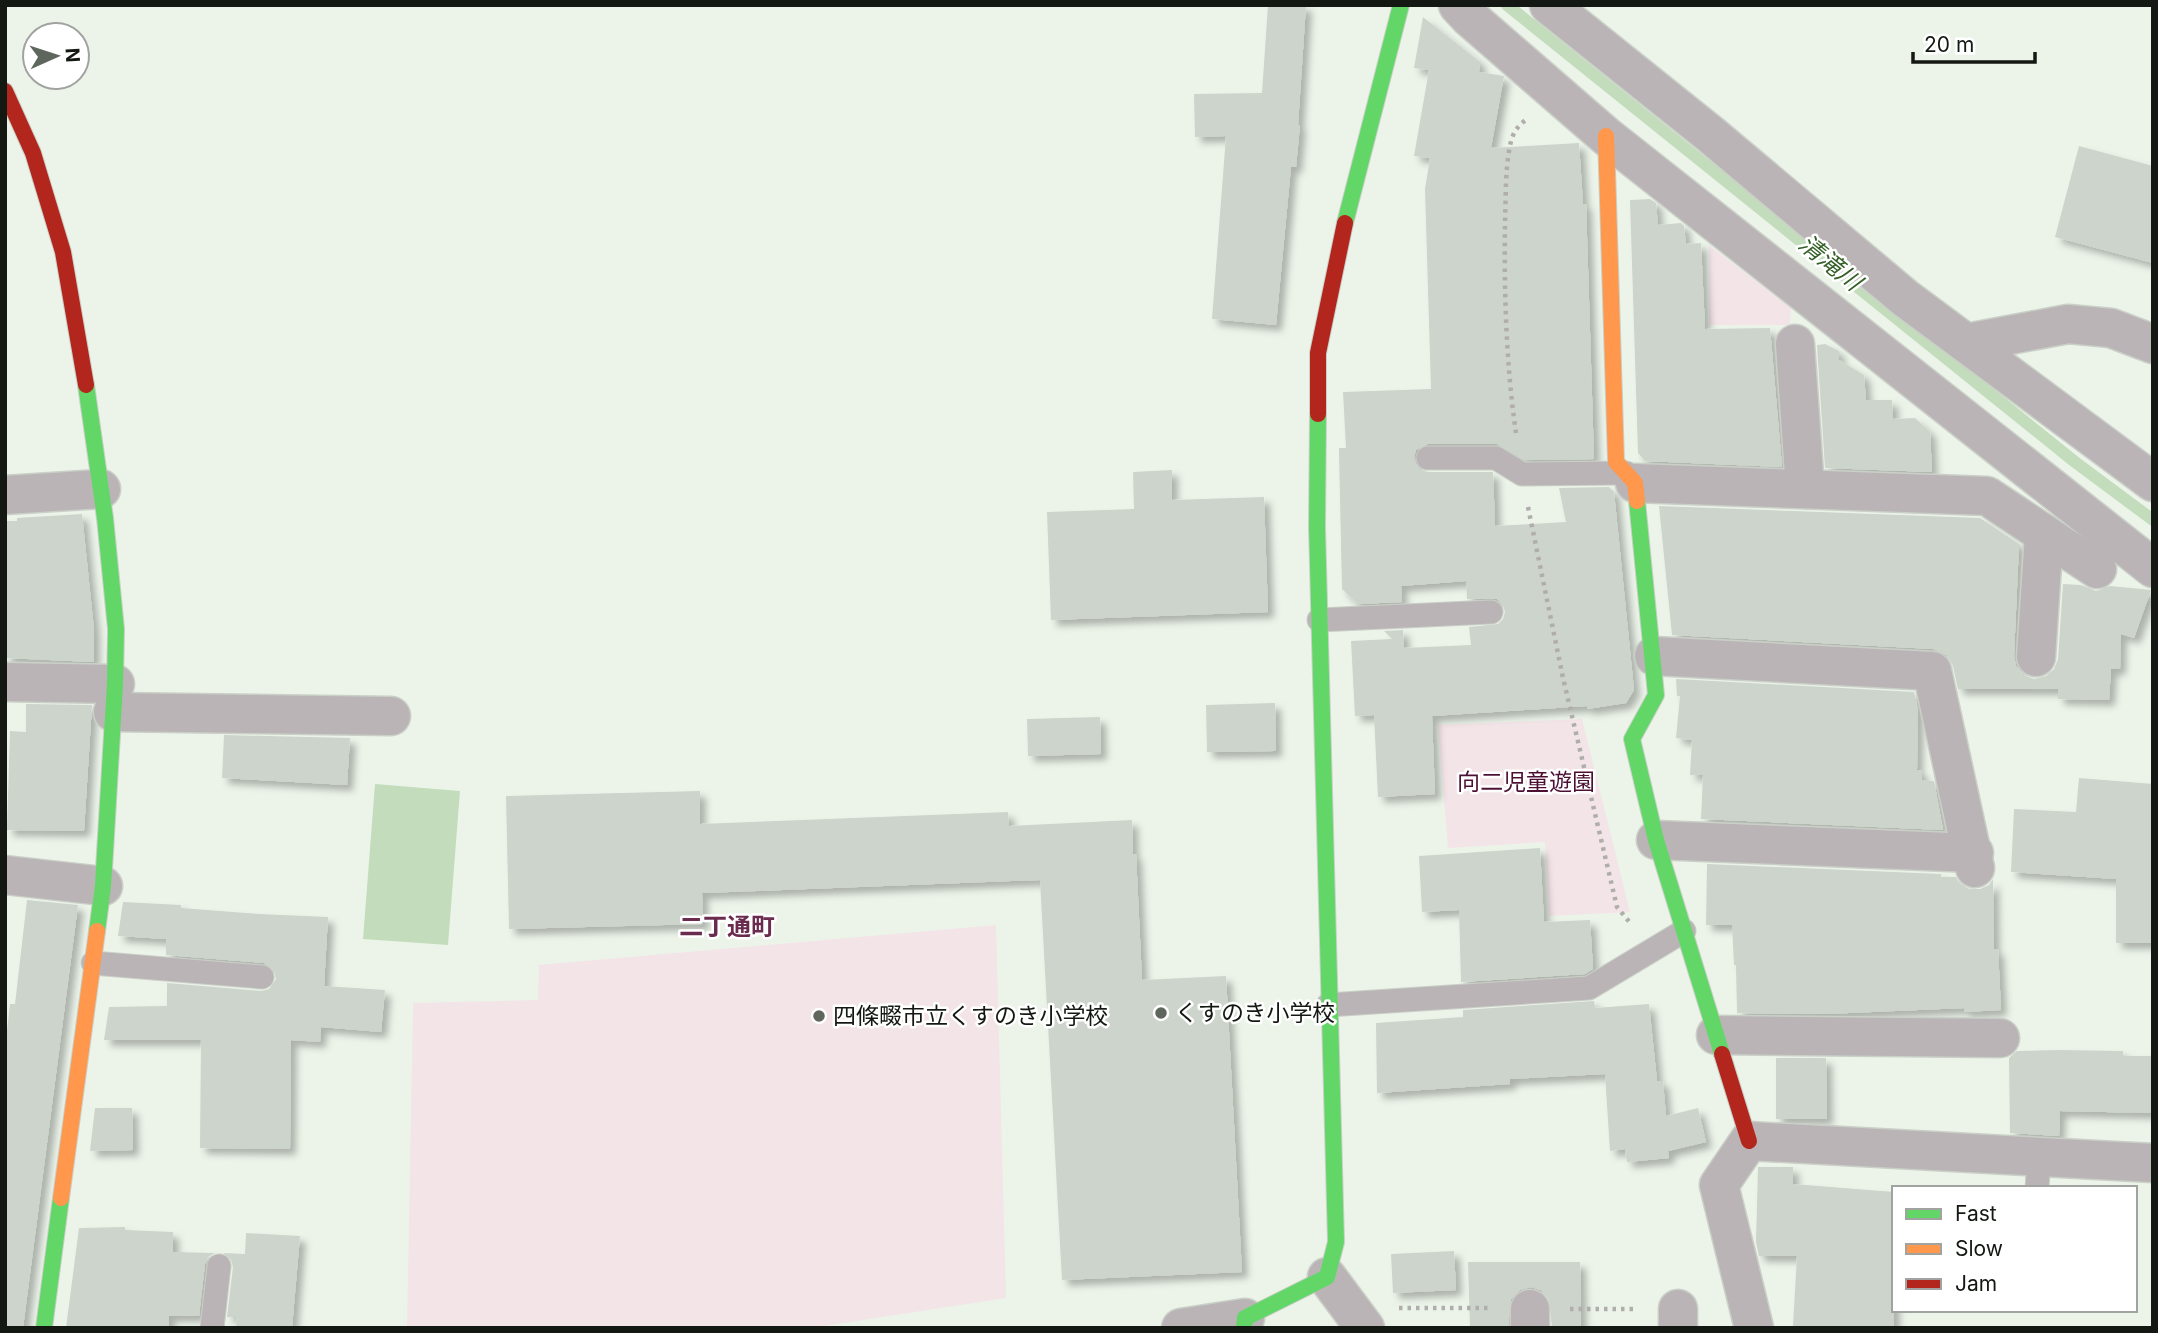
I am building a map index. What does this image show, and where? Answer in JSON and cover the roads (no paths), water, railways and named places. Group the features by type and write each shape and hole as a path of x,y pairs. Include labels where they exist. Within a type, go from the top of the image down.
{"street":[{"path":"1181,1328 1244,1323 1327,1277 1336,1242 1319,620 1318,353 1349,202 1401,5"},
{"path":"1458,5 1606,136 2153,568"},
{"path":"1549,5 1710,134 1906,298 2153,482"},
{"path":"5,91 33,153 63,252 89,400 116,629 103,886 44,1328"},
{"path":"1606,136 1616,461 1631,478 1654,656 1656,695 1632,739 1656,840 1749,1141"},
{"path":"1967,343 2067,324 2111,328 2153,344"},
{"path":"1795,344 1805,489"},
{"path":"1631,478 1805,489 1987,496 2097,569"},
{"path":"5,495 101,489"},
{"path":"2036,657 2044,534"},
{"path":"1654,656 1932,671 1974,860 1656,840"},
{"path":"5,682 114,698 391,716"},
{"path":"5,875 103,886"},
{"path":"1716,1035 2000,1038"},
{"path":"1749,1141 2038,1172 2153,1163"},
{"path":"1749,1141 1719,1185 1754,1328"},
{"path":"1327,1277 1365,1328"}],"lane":[{"path":"1428,458 1496,458 1522,474 1631,478"},
{"path":"1319,620 1491,612"},
{"path":"1328,1005 1589,988 1684,931"},
{"path":"93,963 262,977"},
{"path":"212,1328 219,1266"}],"waterway":[{"name":"清滝川","path":"1507,5 2075,462 2153,520"}],"place":[{"name":"くすのき小学校","path":"1161,1013"},
{"name":"四條畷市立くすのき小学校","path":"819,1016"}],"district":[{"name":"二丁通町","path":"727,927"}],"park label":[{"name":"向二児童遊園","path":"1526,782"}]}
